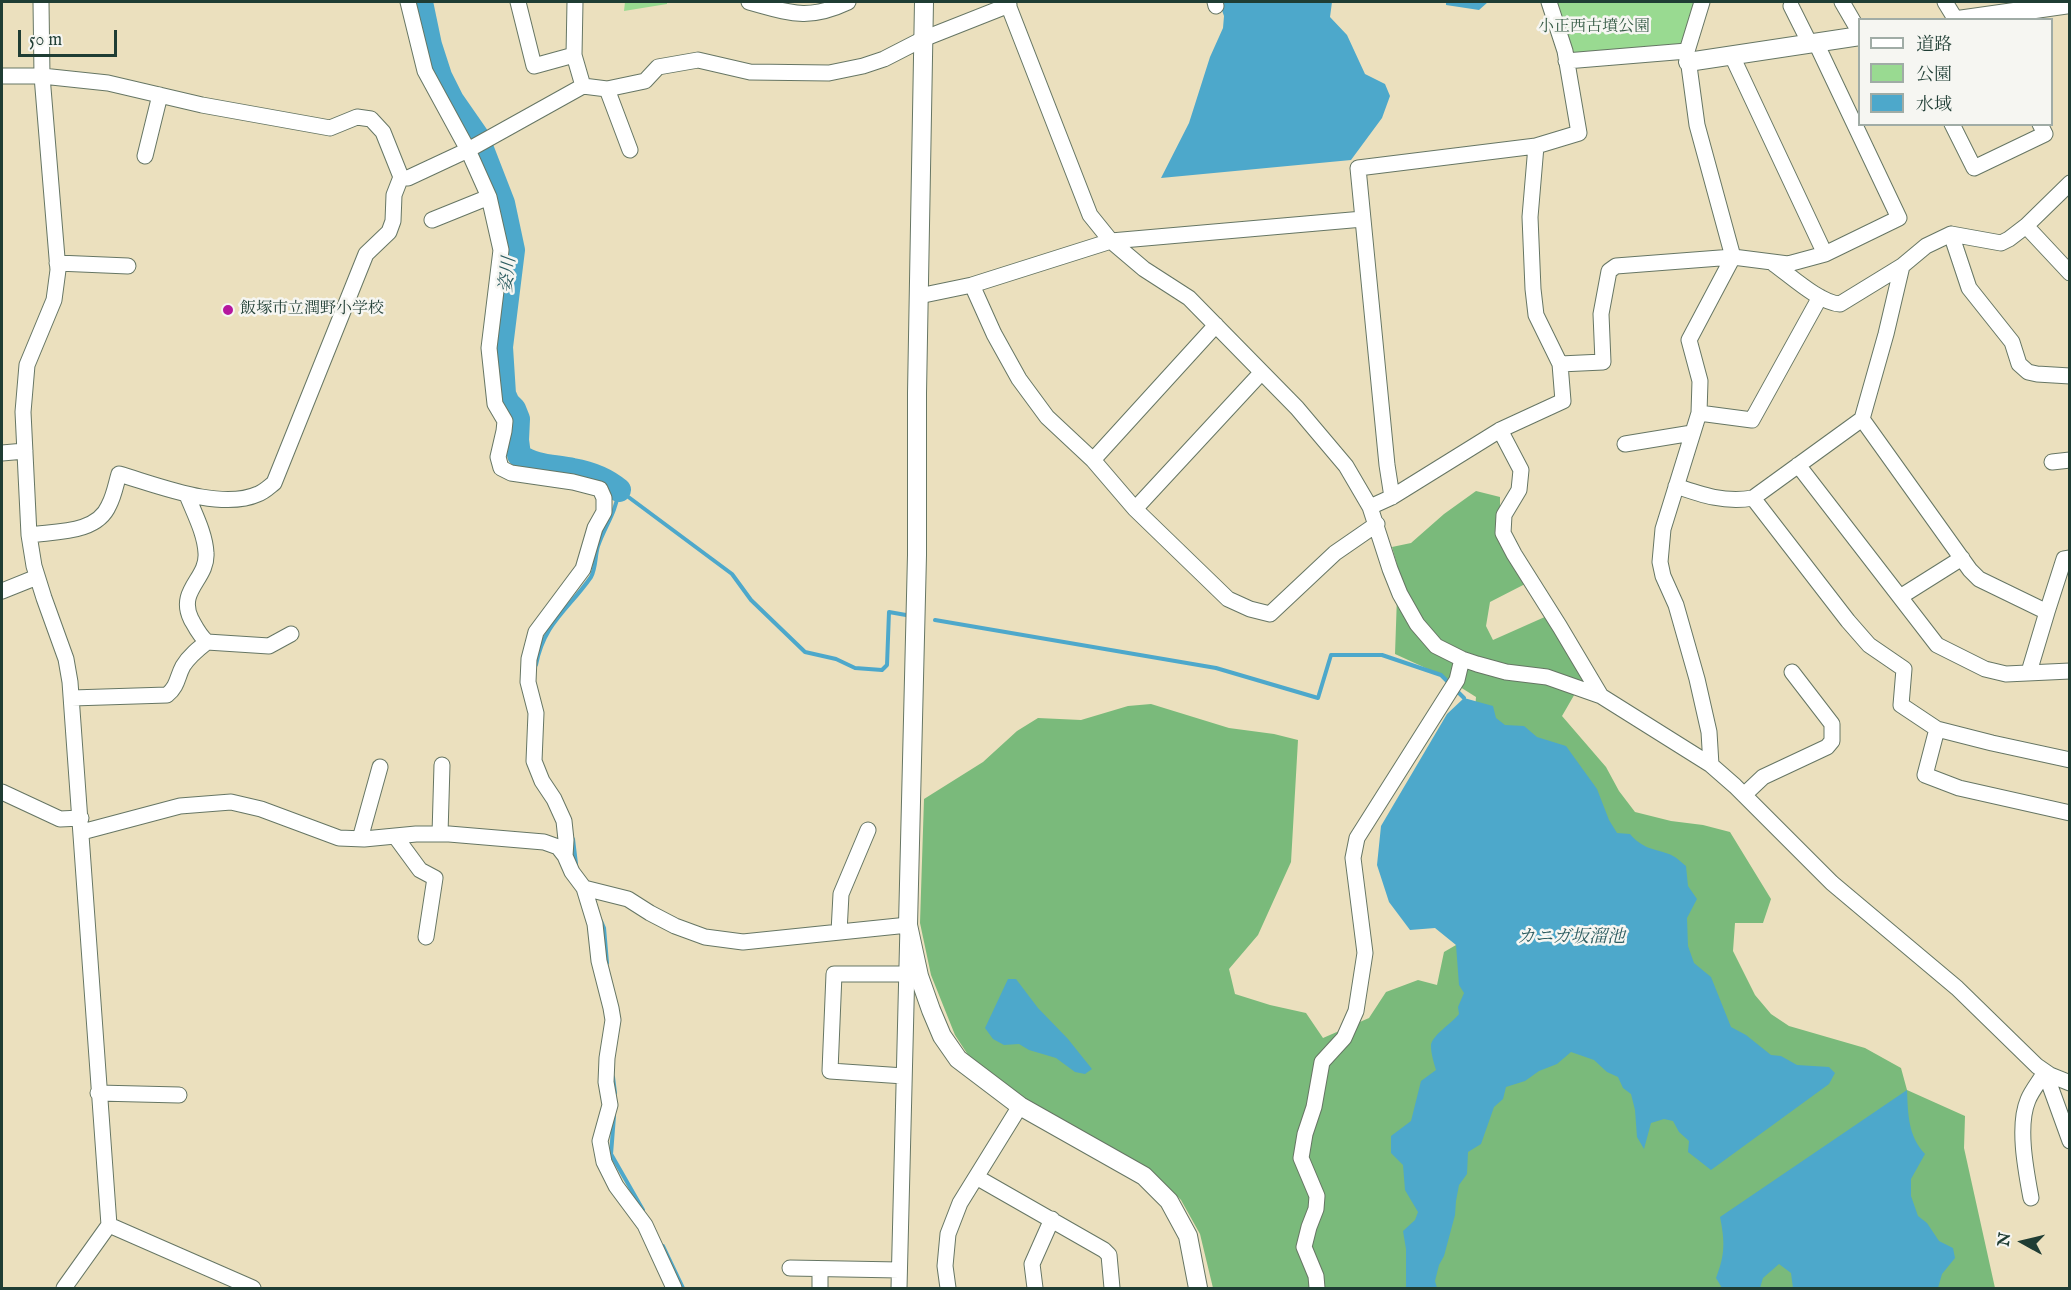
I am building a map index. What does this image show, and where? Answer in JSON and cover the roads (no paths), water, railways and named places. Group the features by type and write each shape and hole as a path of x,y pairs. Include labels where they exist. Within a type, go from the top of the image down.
{"street":[{"path":"41,2 42,76 57,263 54,300 27,365 24,412 29,535 37,577 66,659 72,698 109,1224 64,1288"},
{"path":"408,2 425,71 468,150 489,197 501,250 489,348 495,404 505,421 498,457 501,468 511,473 573,482 600,489 604,498 604,513 595,528 583,569 536,632 529,659 528,682 536,713 534,761 564,821 565,856"},
{"path":"518,2 534,66 574,55"},
{"path":"575,2 574,55 582,86"},
{"path":"749,2 793,14 813,14 848,2"},
{"path":"899,1288 917,566 924,2"},
{"path":"1392,496 1358,168 1536,146 1579,133 1565,51 1549,2"},
{"path":"1702,2 1688,56 1697,125 1733,257 1689,340 1700,381 1699,413 1663,529 1660,562 1663,576 1676,605 1697,679 1709,732 1711,765"},
{"path":"1842,2 1858,31"},
{"path":"1945,2 1956,18"},
{"path":"400,177 408,178 468,150 582,86 607,89 645,81 658,68 698,60 750,72 829,73 874,62 1008,3 1090,215 1110,241 1144,269 1189,298 1297,408 1346,466 1370,507 1400,594 1417,624 1436,646 1462,659 1506,672 1547,677 1601,696 1658,734 1711,765 1832,883 1957,988 2045,1072 2070,1083"},
{"path":"1991,17 2057,4"},
{"path":"1560,364 1603,362 1600,314 1609,271 1616,266 1733,257 1788,264 1825,254 1899,218 1813,43 1791,6"},
{"path":"1566,61 1732,56 1858,35"},
{"path":"1732,56 1825,254"},
{"path":"2,76 42,76 108,83 202,105 330,128 357,117 371,119 383,132 400,177 394,195 393,221 389,232 366,254 274,483 259,494 237,499 187,495 119,474 109,507 98,520 80,528 29,535"},
{"path":"607,89 630,150"},
{"path":"145,156 160,95"},
{"path":"1953,126 1974,168 2044,134 2041,126"},
{"path":"1370,507 1500,430 1563,401 1560,364 1536,315 1533,289 1530,217 1536,146"},
{"path":"1772,262 1820,297 1833,304 1840,304 1902,266 1926,246 1951,234 2001,243 2009,239 2026,226 2070,183"},
{"path":"432,220 489,197"},
{"path":"919,296 972,285 1110,241 1363,219"},
{"path":"2026,226 2070,273"},
{"path":"1951,234 1969,288 2012,342 2019,363 2028,372 2070,376"},
{"path":"57,263 128,266"},
{"path":"1676,486 1713,498 1737,501 1753,498 1862,419 1902,266"},
{"path":"972,285 994,334 1019,379 1047,417 1092,460 1135,509 1228,599 1250,609 1270,614 1335,553 1377,524"},
{"path":"1699,413 1752,420 1820,297"},
{"path":"1092,460 1216,325"},
{"path":"1135,509 1261,373"},
{"path":"1862,419 1979,579 2046,612"},
{"path":"1500,430 1521,470 1519,490 1504,515 1503,533 1601,696"},
{"path":"1625,444 1692,433"},
{"path":"2,453 25,451"},
{"path":"2052,462 2070,460"},
{"path":"1798,465 1937,645 1985,669 2006,674 2070,671"},
{"path":"187,495 203,536 207,554 205,564 188,598 187,609 199,635 207,642 270,646 291,634"},
{"path":"1753,498 1869,645 1904,669 1901,705 1937,729 2070,760"},
{"path":"1900,597 1962,558"},
{"path":"2029,672 2064,559 2070,558"},
{"path":"2,591 37,577"},
{"path":"72,698 167,695 174,690 183,667 192,654 207,642"},
{"path":"1317,1288 1316,1276 1304,1247 1308,1227 1316,1209 1317,1196 1301,1158 1305,1134 1314,1107 1322,1062 1344,1038 1356,1011 1365,953 1353,858 1357,838 1457,680 1462,659"},
{"path":"1744,795 1763,777 1827,747 1832,741 1832,724 1792,672"},
{"path":"1937,729 1925,775 1959,788 2070,813"},
{"path":"440,834 442,765"},
{"path":"360,839 380,767"},
{"path":"2,792 60,819 82,825 180,806 231,802 261,809 339,838 360,839 440,834 544,842 558,847 584,888 595,924 599,961 613,1020 606,1082 610,1105 600,1141 604,1162 616,1186 645,1225 674,1288"},
{"path":"839,932 841,894 868,830"},
{"path":"395,836 420,870 435,878 426,937"},
{"path":"584,888 628,899 675,926 705,937 743,942 908,925"},
{"path":"908,925 919,976 942,1036 958,1059 1020,1107 1144,1176 1169,1201 1188,1236 1198,1288"},
{"path":"904,1076 830,1071 834,974 907,974"},
{"path":"2045,1072 2070,1141"},
{"path":"2031,1198 2024,1156 2025,1113 2028,1100 2045,1072"},
{"path":"98,1093 179,1095"},
{"path":"948,1288 945,1266 948,1234 960,1203 978,1178 1020,1107"},
{"path":"978,1178 1104,1250 1108,1255 1112,1288"},
{"path":"1035,1288 1032,1264 1052,1219"},
{"path":"109,1224 253,1288"},
{"path":"790,1268 899,1270"},
{"path":"820,1269 820,1288"}],"water":[{"path":"1219,2 1332,2 1330,17 1347,35 1365,74 1385,84 1390,96 1382,118 1351,160 1161,178 1189,123 1210,57 1223,28 1224,16"},
{"path":"1446,2 1488,2 1479,10 1446,5"},
{"name":"カニガ坂溜池","path":"1464,698 1493,706 1496,718 1505,725 1524,726 1537,737 1566,746 1597,789 1609,820 1617,833 1630,834 1644,845 1671,855 1686,866 1688,886 1697,899 1687,918 1688,946 1694,963 1711,977 1731,1027 1746,1035 1771,1055 1781,1056 1797,1065 1829,1067 1835,1073 1829,1084 1711,1170 1688,1152 1689,1141 1679,1132 1673,1121 1664,1119 1651,1123 1644,1149 1637,1137 1631,1094 1623,1088 1618,1077 1607,1072 1594,1060 1571,1052 1557,1064 1539,1071 1525,1081 1506,1087 1503,1099 1494,1107 1481,1144 1468,1152 1467,1174 1459,1185 1455,1215 1435,1281 1437,1288 1406,1288 1406,1249 1403,1231 1415,1220 1418,1212 1405,1190 1403,1165 1391,1153 1391,1136 1411,1121 1421,1081 1436,1070 1432,1042 1459,1014 1458,1007 1464,993 1459,985 1456,945 1435,928 1410,930 1389,902 1377,865 1381,826 1447,714"},
{"path":"1008,979 1016,979 1038,1008 1068,1039 1092,1069 1085,1074 1075,1072 1056,1058 1029,1050 1019,1044 1004,1045 993,1039 985,1028"},
{"path":"1907,1090 1912,1132 1925,1154 1911,1179 1911,1196 1918,1216 1927,1223 1939,1241 1953,1248 1955,1258 1942,1274 1938,1288 1793,1288 1791,1273 1779,1264 1763,1278 1760,1288 1722,1288 1716,1278 1723,1248 1720,1217"}],"waterway":[{"name":"姿川","path":"421,2 430,45 440,76 452,100 477,136 503,203 513,250 501,347 504,394 518,419 519,455 538,464 592,475 619,490"},
{"path":"536,665 551,627 591,577 598,546 613,513 619,490 732,574 751,600 805,652 836,659 855,668 882,670 887,665 889,612 906,615"},
{"path":"935,620 1216,668 1318,698 1331,655 1382,655 1441,675 1450,684"},
{"path":"1456,690 1464,698"},
{"path":"573,839 576,864"},
{"path":"601,921 604,928 607,963"},
{"path":"613,1077 615,1093"},
{"path":"614,1116 611,1154 643,1210"},
{"path":"663,1246 683,1288"}],"place":[{"name":"飯塚市立潤野小学校","path":"228,310"}],"park label":[{"name":"小正西古墳公園","path":"1594,28"}]}
